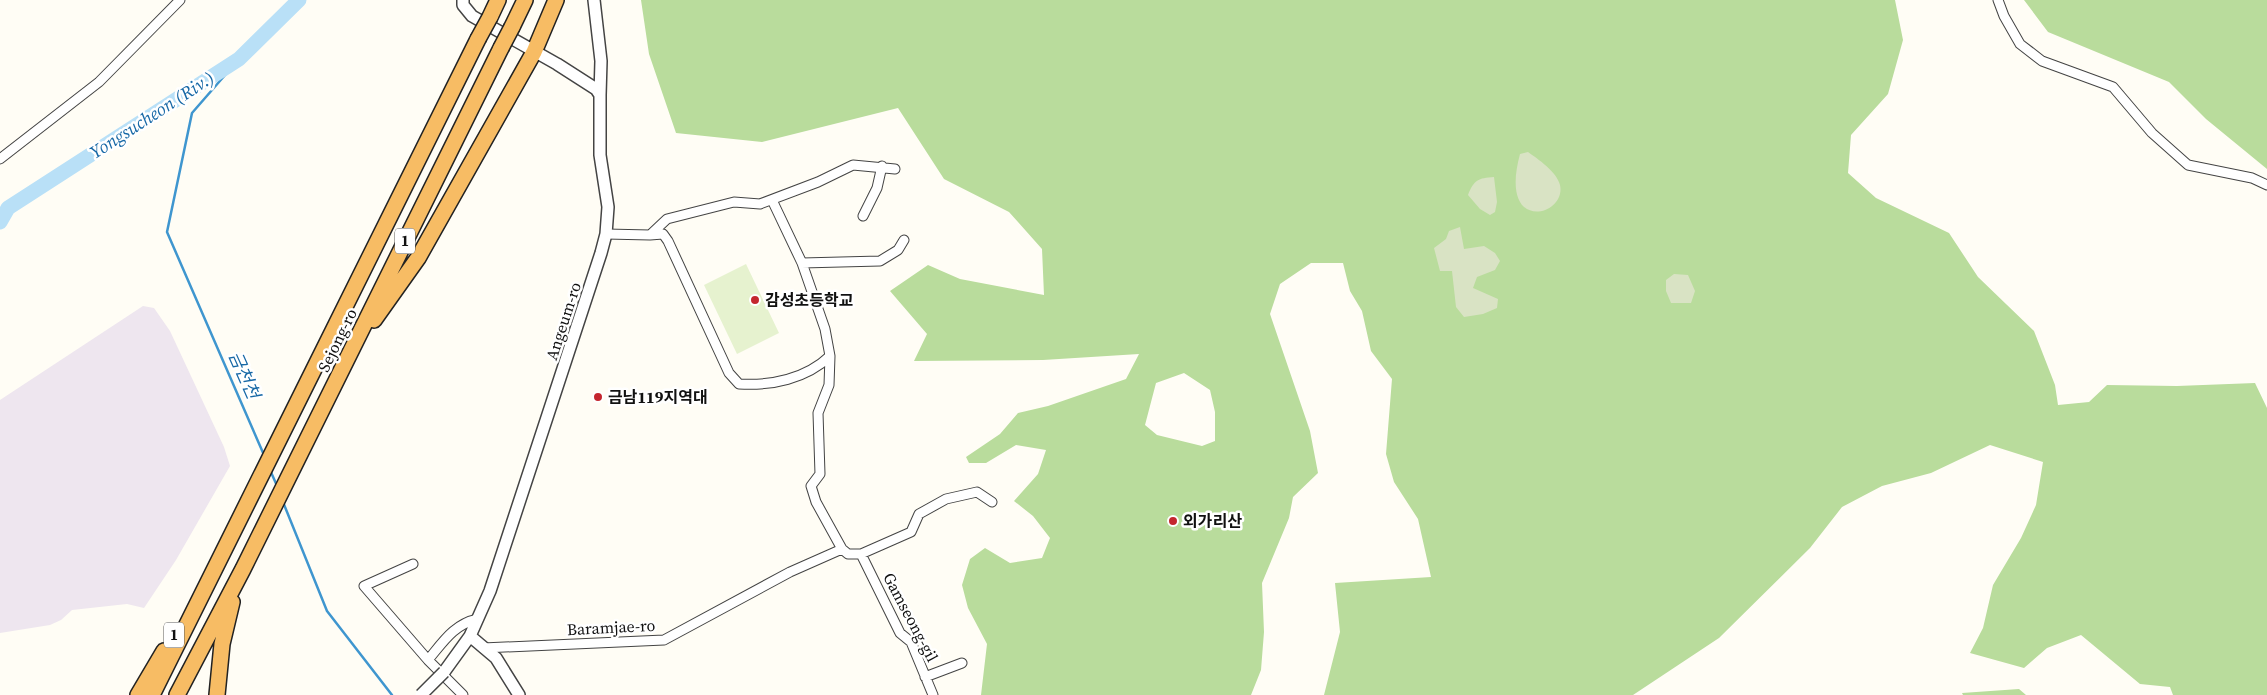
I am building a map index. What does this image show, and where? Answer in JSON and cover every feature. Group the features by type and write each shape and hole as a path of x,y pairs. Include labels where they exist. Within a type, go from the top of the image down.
{"highway":[{"name":"Sejong-ro","path":"152,695 498,0"},
{"name":"Sejong-ro","path":"177,695 243,569 525,0"},
{"path":"346,360 418,258 534,52 556,0"},
{"name":"1","path":"217,695 222,644 243,569"},
{"name":"1","path":"138,695 212,575"}],"street":[{"path":"0,159 99,82 180,0"},
{"path":"463,0 463,5 472,16 596,89 600,95"},
{"name":"Angeum-ro","path":"421,695 444,672 470,636 497,572 587,299 606,234 608,207 600,155 601,61 594,0"},
{"path":"1998,0 2004,16 2020,44 2042,61 2113,87 2152,133 2188,165 2252,178 2267,185"},
{"path":"650,235 667,219 734,202 760,204 818,182 853,166 882,166 895,169"},
{"path":"863,216 877,188 882,166"},
{"path":"772,200 802,263 825,329 830,356 829,385 818,413 820,474 811,486 816,502 842,549 848,554 861,554 911,532 919,514 946,500 977,492 992,502"},
{"path":"606,234 663,234 668,241 729,373 738,384 758,385 782,381 811,370 830,356"},
{"path":"802,263 880,261 898,250 904,240"},
{"name":"Baramjae-ro","path":"483,648 664,640 790,572 842,549"},
{"name":"Gamseong-gil","path":"861,554 900,633 911,642 933,695"},
{"path":"413,564 364,586 428,660 462,695"},
{"path":"428,660 454,628 478,619"},
{"path":"470,636 496,658 519,695"},
{"path":"925,677 962,662"}],"shaded area":[{"path":"143,306 154,308 170,331 224,447 230,466 176,560 144,608 127,604 72,610 61,620 50,625 0,633 0,400"}],"green space":[{"path":"641,0 1895,0 1903,40 1888,94 1851,135 1848,173 1876,198 1949,233 1978,277 2034,331 2055,385 2058,405 2089,402 2107,385 2177,386 2255,383 2267,408 2267,695 2173,695 2170,687 2140,684 2081,635 2047,648 2024,668 1970,653 1983,628 1993,585 2021,538 2036,505 2043,462 1990,445 1931,473 1882,486 1842,507 1810,548 1719,638 1633,695 1324,695 1340,632 1335,583 1431,577 1418,519 1394,482 1386,454 1392,379 1371,351 1362,311 1350,291 1343,263 1311,263 1280,284 1270,314 1310,431 1318,473 1293,497 1289,518 1262,583 1264,632 1261,670 1251,695 981,695 987,644 968,608 962,585 970,559 985,548 1010,563 1042,558 1050,538 1033,516 1014,501 1038,474 1046,450 1016,445 986,463 969,463 966,457 1000,434 1018,413 1048,406 1126,379 1139,354 1043,360 914,361 927,334 890,291 928,265 960,279 1044,295 1042,249 1009,212 944,179 898,108 762,142 676,133 649,54","holes":["1184,373 1210,390 1215,412 1215,441 1202,446 1157,435 1145,425 1156,383"]},
{"path":"2024,0 2267,0 2267,169 2206,119 2169,82 2048,32"},
{"path":"1528,152 1555,175 1560,185 1559,196 1554,205 1545,210 1534,212 1525,208 1518,197 1516,180 1520,154"},
{"path":"1494,177 1497,202 1495,212 1490,215 1480,209 1468,195 1472,186 1477,181"},
{"path":"1460,227 1464,249 1484,246 1495,253 1500,261 1495,270 1477,277 1473,288 1498,299 1497,308 1483,314 1464,317 1456,307 1452,271 1440,271 1434,248 1446,239 1449,231"},
{"path":"746,264 779,333 737,354 704,285"},
{"path":"1674,274 1688,275 1695,291 1691,303 1671,303 1666,291 1666,280"},
{"path":"2019,689 2026,695 1963,695 1962,693"}],"waterway":[{"name":"Yongsucheon (Riv.)","path":"0,222 8,208 239,59 299,0"},
{"name":"금천천","path":"239,59 192,113 167,232 264,455"},
{"name":"금천천","path":"270,470 278,488"},
{"name":"금천천","path":"283,502 327,611 392,695"}],"place":[{"name":"감성초등학교","path":"755,300"},
{"name":"금남119지역대","path":"598,397"},
{"name":"외가리산","path":"1173,521"}]}
